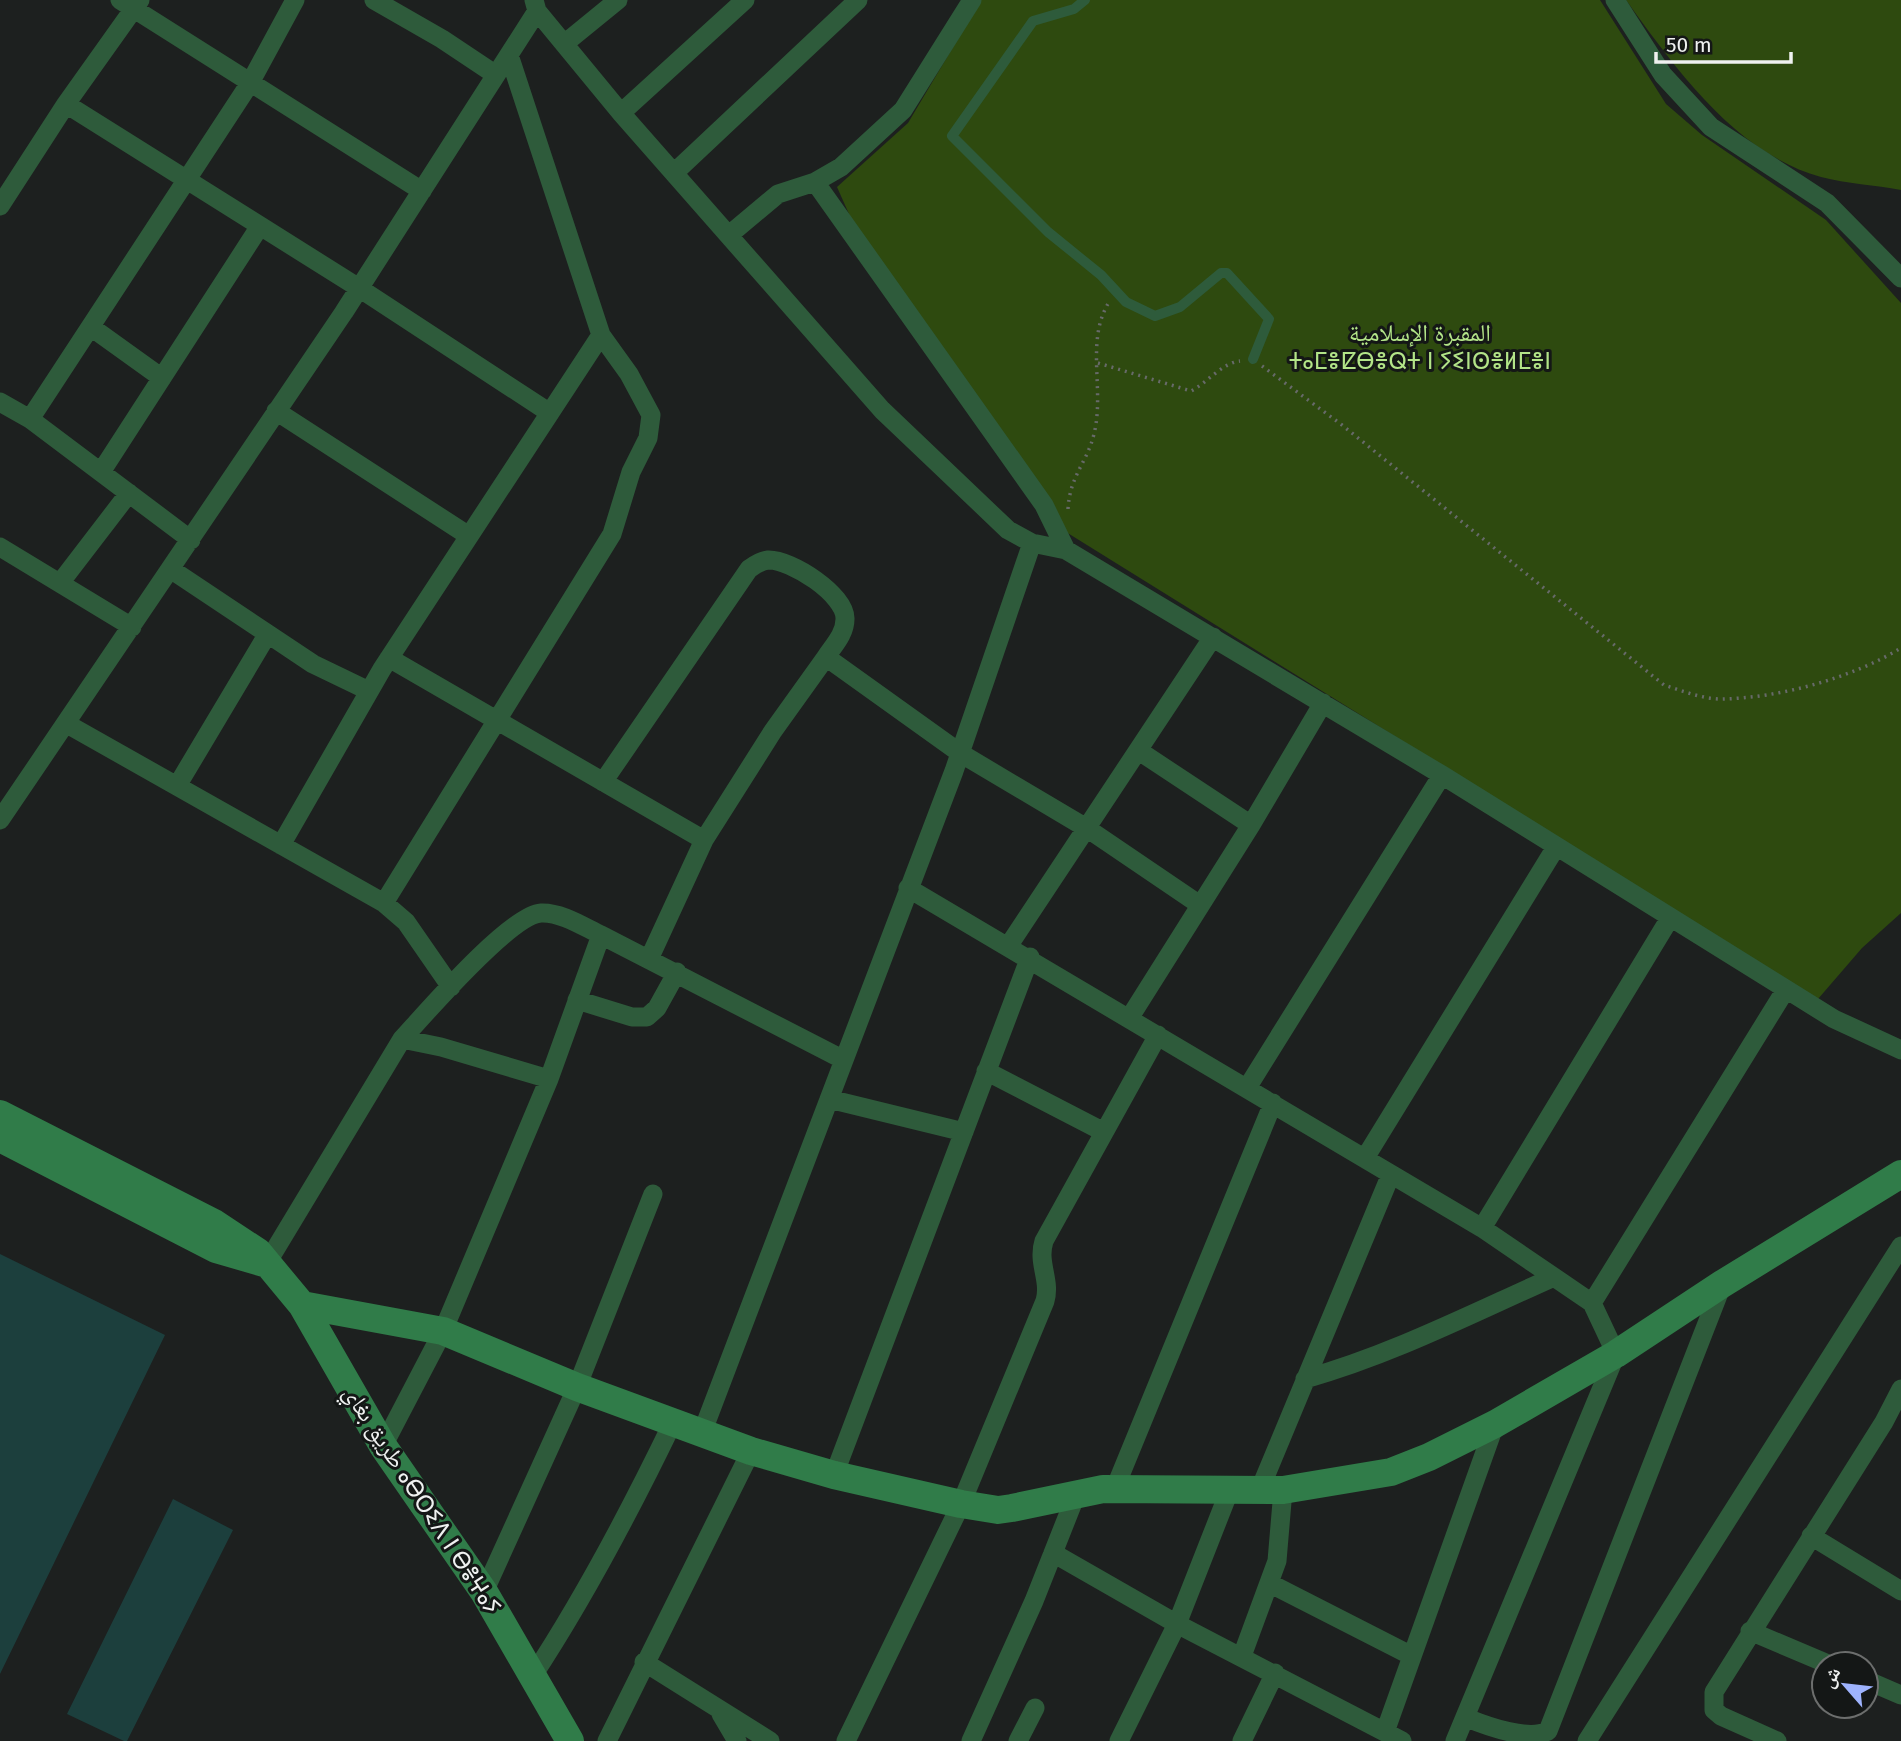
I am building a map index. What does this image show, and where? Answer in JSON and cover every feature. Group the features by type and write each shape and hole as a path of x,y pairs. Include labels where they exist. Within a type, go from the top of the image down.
{"street":[{"path":"30,419 250,83 295,0"},
{"path":"374,0 442,38 496,75"},
{"path":"564,44 618,0"},
{"path":"621,113 745,0"},
{"path":"674,173 858,0"},
{"path":"729,235 778,194 815,182 841,167 903,110 972,0"},
{"path":"1615,0 1663,75 1711,127 1827,203 1901,278"},
{"path":"0,206 131,3 250,83 422,191"},
{"path":"0,820 172,570 359,288 509,55 536,6 621,113 882,410 1008,530 1032,543 1066,550 1442,775 1834,1019 1901,1050"},
{"path":"384,903 606,548 631,472 648,438 651,415 629,374 601,335 509,55"},
{"path":"66,104 359,288 550,413"},
{"path":"815,182 1044,505 1066,550"},
{"path":"101,472 260,226"},
{"path":"91,327 162,378"},
{"path":"281,845 389,659 601,335"},
{"path":"0,402 30,419 191,540"},
{"path":"276,411 469,536"},
{"path":"60,583 129,493"},
{"path":"702,1433 960,753 1032,543"},
{"path":"0,547 132,627"},
{"path":"603,782 749,569 760,561 772,560 792,566 822,586 842,604 845,616 844,632 773,731 704,840 650,957"},
{"path":"172,570 313,664 369,691"},
{"path":"177,786 267,635"},
{"path":"1009,945 1213,636"},
{"path":"826,657 960,753 1088,829 1200,905"},
{"path":"389,659 704,840"},
{"path":"1129,1017 1251,825 1323,703"},
{"path":"67,724 384,903 406,922 451,987"},
{"path":"1139,751 1251,825"},
{"path":"1247,1087 1442,775"},
{"path":"1365,1158 1556,847"},
{"path":"908,888 1030,957 1482,1228 1592,1303 1616,1354 1467,1718 1455,1741"},
{"path":"0,1138 216,1249 267,1263 402,1040 451,987 527,916 553,914 650,957 844,1060"},
{"path":"1482,1228 1670,918"},
{"path":"383,1446 443,1331 549,1079 601,935"},
{"path":"834,1475 1030,957"},
{"path":"578,1000 632,1017 646,1017 657,1009 677,972"},
{"path":"1592,1303 1786,989"},
{"path":"846,1741 961,1504 1045,1301 1048,1289 1041,1262 1044,1241 1158,1035"},
{"path":"402,1040 441,1047 549,1079"},
{"path":"986,1071 1104,1132"},
{"path":"829,1099 964,1132"},
{"path":"1115,1488 1273,1103"},
{"name":"طريق بغاي ⴰⴱⵔⵉⴷ ⵏ ⴱⴻⵖⴰⵢ","path":"0,1114 214,1223 245,1242 267,1263 302,1305 383,1446 484,1592 570,1741"},
{"path":"1242,1656 1277,1561 1271,1490 1305,1379 1391,1174"},
{"path":"302,1305 443,1331 577,1387 751,1451 834,1475 961,1504 998,1510 1115,1488 1271,1490 1391,1472 1429,1457 1496,1424 1616,1354 1722,1284 1901,1174"},
{"path":"484,1592 577,1387 653,1194"},
{"path":"1594,1740 1901,1246"},
{"path":"1305,1379 1336,1370 1423,1335 1554,1277"},
{"path":"1467,1718 1528,1741 1543,1737 1548,1731 1722,1284"},
{"path":"1777,1741 1721,1716 1714,1710 1714,1692 1884,1422 1901,1389"},
{"path":"532,1677 578,1608 617,1538 673,1422"},
{"path":"1385,1732 1496,1424"},
{"path":"607,1741 751,1451"},
{"path":"1119,1741 1177,1624 1230,1489"},
{"path":"971,1741 1076,1495"},
{"path":"1811,1536 1901,1591"},
{"path":"1053,1553 1177,1624 1402,1741"},
{"path":"1269,1583 1412,1657"},
{"path":"1750,1631 1810,1656"},
{"path":"644,1662 770,1741"},
{"path":"1242,1741 1275,1673"},
{"path":"593,1741 635,1682"},
{"path":"1880,1686 1901,1695"},
{"path":"1018,1741 1035,1708"},
{"path":"718,1710 737,1741"}],"lane":[{"path":"1084,0 1074,9 1033,21 952,136 1048,232 1126,302 1154,316 1180,307 1221,273 1227,273 1269,320 1253,359"}],"path":[{"path":"1067,512 1069,488 1094,435 1098,363 1096,342 1100,317 1115,291"},
{"path":"1098,363 1191,391 1232,362 1253,359 1342,425 1664,685 1721,699 1791,691 1884,658 1901,648"}],"green space":[{"name":"المقبرة الإسلامية ⵜⴰⵎⴻⵇⴱⴻⵕⵜ ⵏ ⵢⵉⵏⵙⴻⵍⵎⴻⵏ","path":"981,0 1600,0 1666,104 1702,135 1826,220 1901,303 1901,913 1862,948 1818,999 1066,532 865,250 837,187 908,123"},
{"path":"1626,0 1901,0 1901,190 1821,177 1790,165 1761,149 1735,129 1687,80"}],"building":[{"path":"0,1254 165,1335 0,1674"},
{"path":"173,1499 233,1530 127,1741 124,1741 67,1714"}]}
